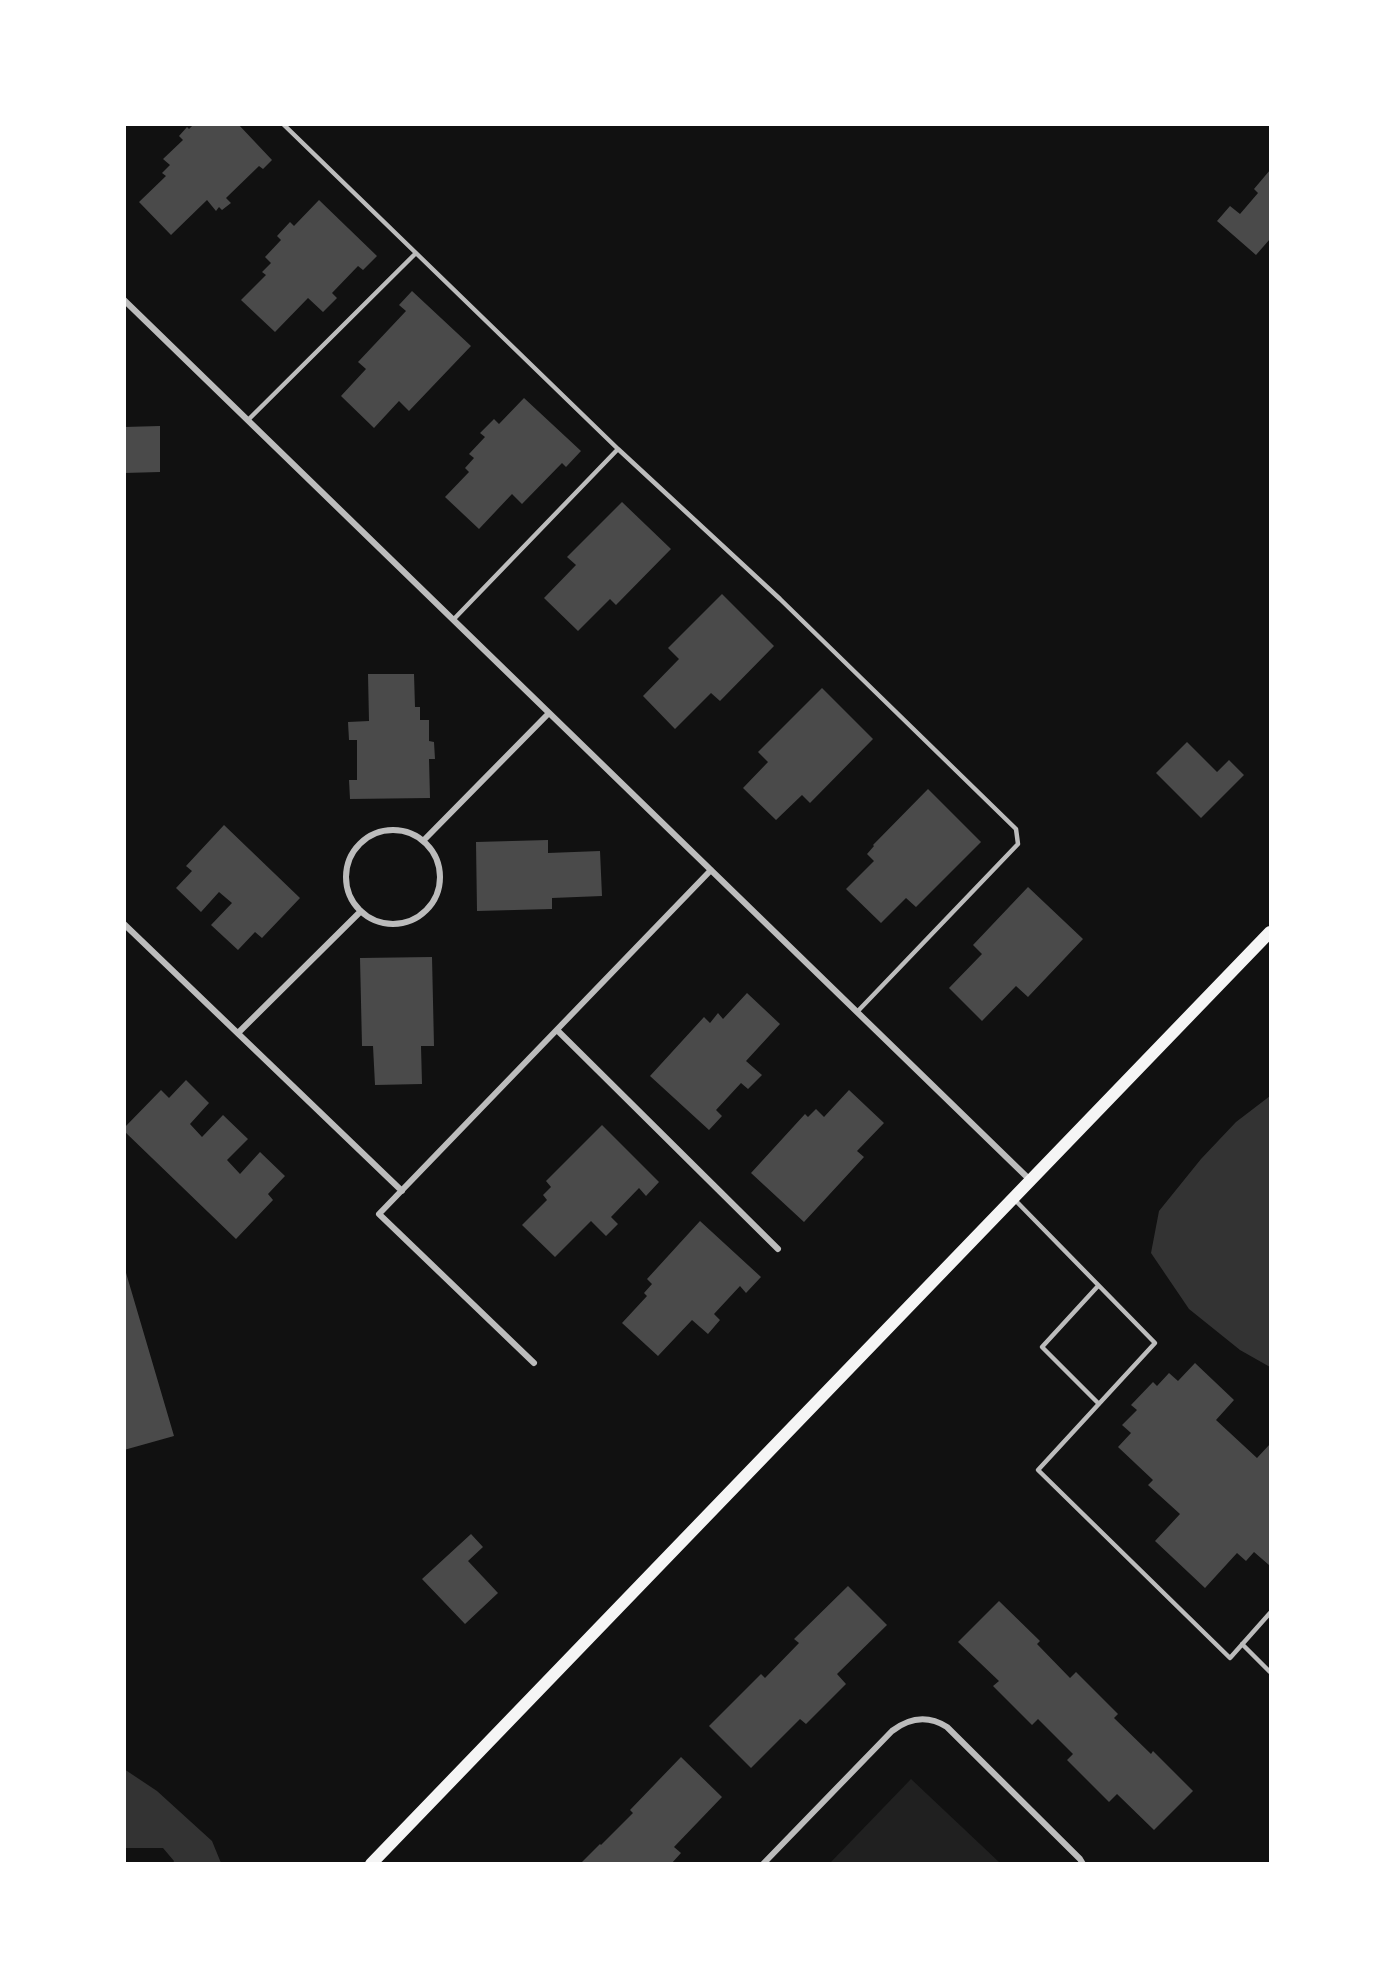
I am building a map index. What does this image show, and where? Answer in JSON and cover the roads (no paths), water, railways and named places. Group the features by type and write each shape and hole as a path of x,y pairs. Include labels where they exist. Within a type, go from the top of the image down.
{"main road":[{"path":"371,1863 1270,933"}],"street":[{"path":"124,300 1030,1180"},
{"path":"424,840 549,713"},
{"path":"394,829 410,832 424,840 434,852 440,874 437,896 429,908 417,918 403,923 388,924 373,920 361,911 350,898 346,883 346,867 353,852 363,839 378,831 394,829"},
{"path":"534,1362 380,1214 711,870"},
{"path":"238,1033 361,911"},
{"path":"124,924 402,1191"},
{"path":"556,1030 778,1249"},
{"path":"764,1863 892,1731 900,1725 922,1719 940,1722 947,1727 1083,1863"}],"lane":[{"path":"283,124 618,449 780,599 1016,829 1018,844 857,1012"},
{"path":"248,420 416,253"},
{"path":"453,620 618,449"},
{"path":"1014,1199 1155,1343 1038,1470 1230,1658 1270,1613"},
{"path":"1098,1286 1042,1347 1099,1404"},
{"path":"1242,1644 1270,1672"}]}
